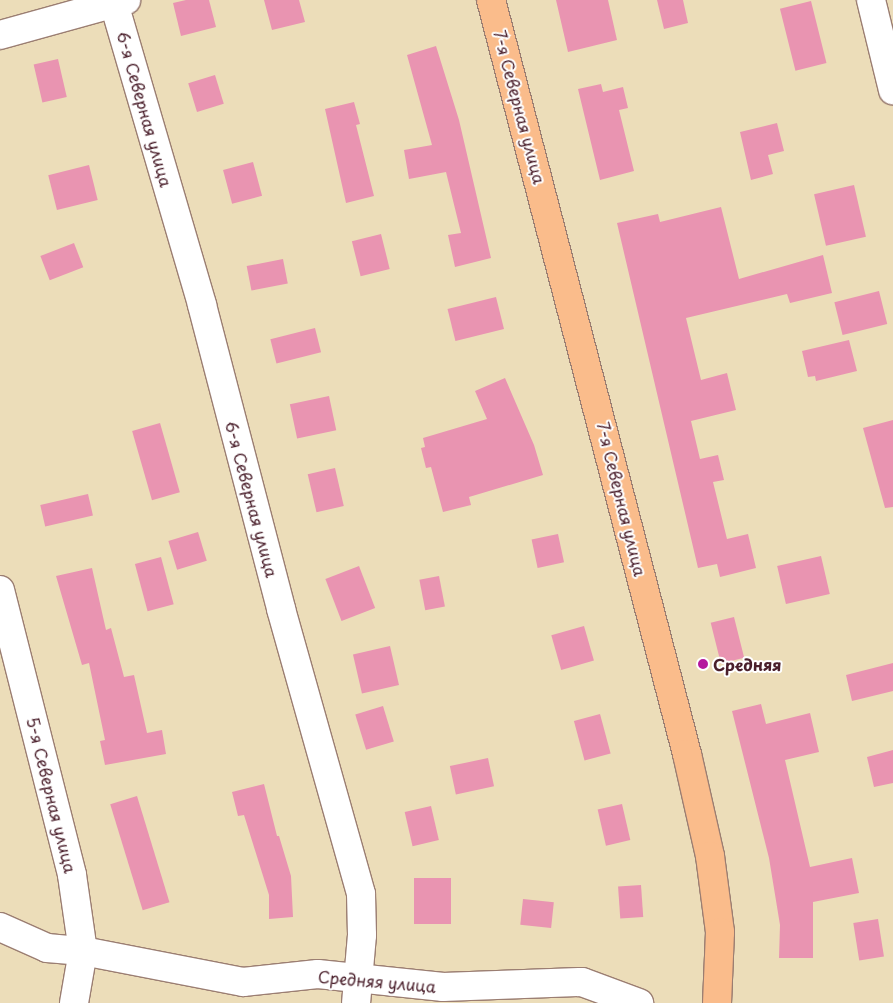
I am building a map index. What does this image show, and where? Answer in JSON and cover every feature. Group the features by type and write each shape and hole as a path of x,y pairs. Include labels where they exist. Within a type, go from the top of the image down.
{"main road":[{"name":"7-я Северная улица","path":"491,0 688,754 710,856 720,932 717,1003"}],"street":[{"path":"871,0 893,90"},
{"path":"0,35 118,1"},
{"name":"6-я Северная улица","path":"118,1 202,305 281,609 361,894 357,991"},
{"name":"5-я Северная улица","path":"0,590 72,875 83,951 74,1003"},
{"name":"Средняя улица","path":"0,927 47,948 83,951 242,982 318,974 357,991 582,982 639,1003"}],"building":[{"path":"186,0 209,0 216,27 181,36 173,3"},
{"path":"264,0 299,0 305,22 272,30"},
{"path":"556,0 608,0 617,40 568,52"},
{"path":"657,0 683,0 688,23 664,29"},
{"path":"811,1 826,63 795,71 780,9"},
{"path":"436,46 459,120 491,258 455,267 448,235 461,233 446,172 409,179 404,150 432,145 407,55"},
{"path":"58,59 67,97 42,103 34,65"},
{"path":"215,75 224,104 197,112 188,83"},
{"path":"601,84 603,92 623,87 628,108 619,110 634,171 600,180 578,89"},
{"path":"354,102 360,124 356,125 374,196 346,203 325,109"},
{"path":"777,123 784,151 768,155 773,174 751,180 740,132"},
{"path":"253,162 262,196 232,204 223,170"},
{"path":"89,165 98,200 57,210 48,175"},
{"path":"854,185 866,237 826,246 814,194"},
{"path":"721,207 739,279 823,255 832,293 790,303 787,294 686,318 701,380 727,373 736,410 691,421 700,459 718,455 724,480 713,482 727,539 748,534 756,568 720,577 717,564 698,568 617,223 658,214 660,222"},
{"path":"381,234 390,269 361,276 352,241"},
{"path":"74,243 83,267 50,280 40,256"},
{"path":"283,259 288,284 251,291 247,266"},
{"path":"879,291 887,324 843,335 834,302"},
{"path":"496,297 504,329 455,341 447,309"},
{"path":"315,328 321,352 276,363 270,339"},
{"path":"849,340 857,371 816,381 815,376 808,377 802,351"},
{"path":"505,378 534,445 543,475 469,497 471,505 443,512 431,467 426,468 421,448 425,447 423,438 487,419 475,391"},
{"path":"329,396 336,430 297,439 290,404"},
{"path":"893,420 893,507 885,508 863,428"},
{"path":"160,423 180,492 152,500 132,431"},
{"path":"335,468 344,506 316,512 308,474"},
{"path":"88,494 93,515 45,526 40,505"},
{"path":"198,532 207,561 177,570 168,541"},
{"path":"558,534 564,562 538,568 532,540"},
{"path":"821,556 830,594 786,604 777,566"},
{"path":"161,557 174,604 148,611 135,564"},
{"path":"359,566 375,608 342,621 325,579"},
{"path":"92,568 106,630 111,628 124,677 134,675 147,733 162,730 166,754 105,765 100,741 105,740 89,663 82,665 56,576"},
{"path":"439,576 445,606 425,610 419,580"},
{"path":"734,617 744,658 721,664 711,623"},
{"path":"584,626 594,661 561,670 551,635"},
{"path":"390,646 399,685 362,694 353,655"},
{"path":"893,663 893,691 852,701 846,675"},
{"path":"761,704 766,724 810,713 819,752 785,760 810,867 852,858 859,893 813,902 813,958 779,958 780,925 769,858 732,711"},
{"path":"383,706 394,741 366,750 355,714"},
{"path":"600,714 611,754 585,761 574,721"},
{"path":"893,750 893,783 874,787 867,757"},
{"path":"488,758 494,786 456,794 450,766"},
{"path":"264,784 277,836 279,836 291,876 293,917 269,919 269,895 244,815 238,816 232,792"},
{"path":"137,796 169,902 143,910 110,804"},
{"path":"622,804 630,840 606,846 598,810"},
{"path":"431,806 439,840 413,846 405,812"},
{"path":"414,878 451,878 451,924 414,924"},
{"path":"641,885 643,917 620,919 618,887"},
{"path":"523,899 554,902 551,928 520,925"},
{"path":"878,919 884,957 859,960 853,923"}],"place":[{"name":"Средняя","path":"703,664"}]}
